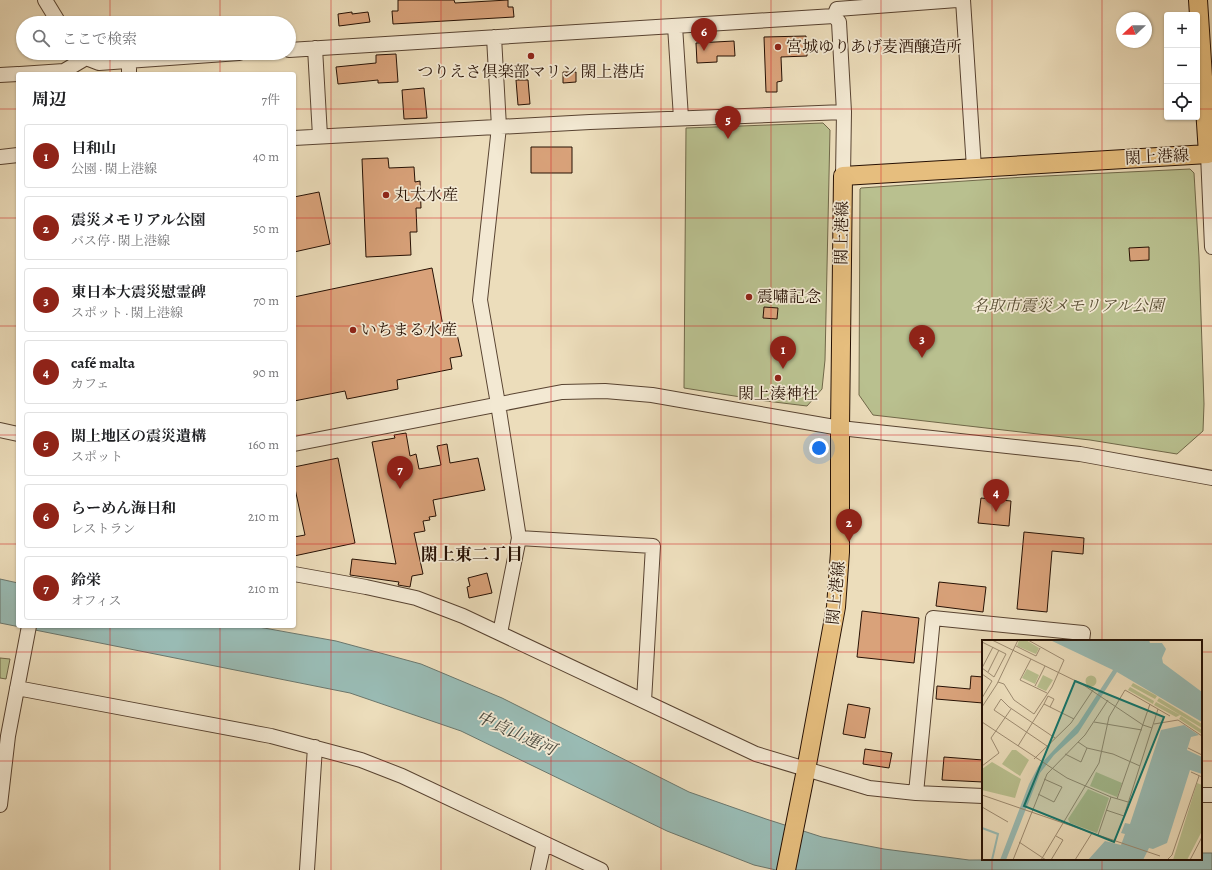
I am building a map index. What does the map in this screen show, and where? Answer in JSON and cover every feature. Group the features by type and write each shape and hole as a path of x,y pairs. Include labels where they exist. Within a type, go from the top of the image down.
{"main road":[{"name":"閖上港線","path":"786,870 836,606 840,552 843,176 1208,154 1198,0"}],"street":[{"path":"45,0 55,16"},
{"path":"834,16 837,9 957,0"},
{"path":"963,0 974,168"},
{"path":"296,49 834,16"},
{"path":"834,16 839,22 844,112 843,176"},
{"path":"676,26 681,118"},
{"path":"494,37 499,127 480,300 519,538 500,633"},
{"path":"314,48 320,136"},
{"path":"49,72 64,71 78,60"},
{"path":"93,60 100,63 129,67 184,60"},
{"path":"0,75 16,74"},
{"path":"296,138 681,118 844,112"},
{"path":"1208,154 1212,247"},
{"path":"0,157 16,155"},
{"path":"296,444 562,392 605,391 652,395 840,428 1080,454 1212,478"},
{"path":"0,430 16,434"},
{"path":"519,538 653,546 644,701"},
{"path":"296,574 416,598 463,616 756,754 869,788 916,793 982,796"},
{"path":"916,793 933,618 1083,633 1082,640"},
{"path":"0,805 8,736 29,628"},
{"path":"17,688 271,736 361,760 402,776 601,870"},
{"path":"307,870 315,747"},
{"path":"538,870 544,843"}],"green space":[{"path":"823,123 830,130 825,360 822,389 807,406 684,388 686,128"},
{"name":"名取市震災メモリアル公園","path":"1190,169 1194,173 1199,257 1204,404 1203,431 1177,454 1090,440 873,415 859,395 861,188 1025,177"},
{"path":"0,658 10,659 6,679 0,678"}],"water":[{"path":"0,579 16,583 16,626 0,623"},
{"name":"中貞山運河","path":"25,628 264,628 336,641 421,664 502,698 689,792 822,837 884,849 969,860 1202,860 1202,853 1212,853 1212,870 776,870 754,865 667,831 461,731 350,693"}],"building":[{"path":"398,0 454,0 455,3 508,0 508,7 513,7 514,17 393,24 392,11 398,11"},
{"path":"352,12 352,14 368,12 370,22 339,26 338,14"},
{"path":"806,36 807,56 781,57 782,81 777,82 777,92 766,92 764,37"},
{"path":"734,41 735,56 717,56 717,62 697,63 696,43"},
{"path":"396,54 398,82 378,83 378,80 338,84 336,67 376,63 376,55"},
{"path":"563,72 576,72 576,82 563,83"},
{"path":"516,80 528,80 530,104 518,105"},
{"path":"424,88 427,118 404,119 402,90"},
{"path":"531,147 572,147 572,173 531,173"},
{"path":"388,158 389,168 414,167 415,182 420,181 421,208 416,208 417,232 410,232 411,255 366,257 362,159"},
{"path":"319,192 330,244 296,252 296,197"},
{"path":"1149,247 1149,260 1130,261 1129,248"},
{"path":"432,268 443,326 450,324 452,335 457,334 462,356 450,358 452,369 397,380 398,389 347,399 345,391 296,401 296,297"},
{"path":"764,307 778,308 777,319 763,318"},
{"path":"406,433 410,456 416,454 419,469 441,465 437,446 447,444 450,463 478,458 485,490 433,500 436,516 429,517 430,520 423,521 425,531 414,533 423,574 412,576 410,587 398,585 399,582 350,575 352,559 396,564 372,442 395,438 394,435"},
{"path":"338,458 355,543 296,556 296,537 305,535 296,493 296,467"},
{"path":"981,498 1011,501 1009,526 978,523"},
{"path":"1024,532 1084,538 1083,554 1052,551 1047,612 1017,609"},
{"path":"487,573 492,593 469,598 467,587 470,586 468,578"},
{"path":"939,582 986,587 983,612 936,606"},
{"path":"862,611 919,618 914,663 857,657"},
{"path":"971,676 982,677 982,703 936,699 937,686 970,689"},
{"path":"848,704 870,708 865,738 843,734"},
{"path":"865,749 892,753 889,768 863,764"},
{"path":"944,757 982,760 982,782 942,780"}],"place":[{"name":"宮城ゆりあげ麦酒醸造所","path":"778,47"},
{"name":"らーめん海日和","path":"704,51"},
{"name":"つりえさ倶楽部マリン 閖上港店","path":"531,56"},
{"name":"閖上地区の震災遺構","path":"728,139"},
{"name":"丸太水産","path":"386,195"},
{"name":"震嘯記念","path":"749,297"},
{"name":"いちまる水産","path":"353,330"},
{"name":"東日本大震災慰霊碑","path":"922,358"},
{"name":"日和山","path":"783,369"},
{"name":"閖上湊神社","path":"778,378"},
{"name":"鈴栄","path":"400,489"},
{"name":"café malta","path":"996,512"},
{"name":"震災メモリアル公園","path":"849,542"}],"district":[{"name":"閖上東二丁目","path":"472,554"}]}
